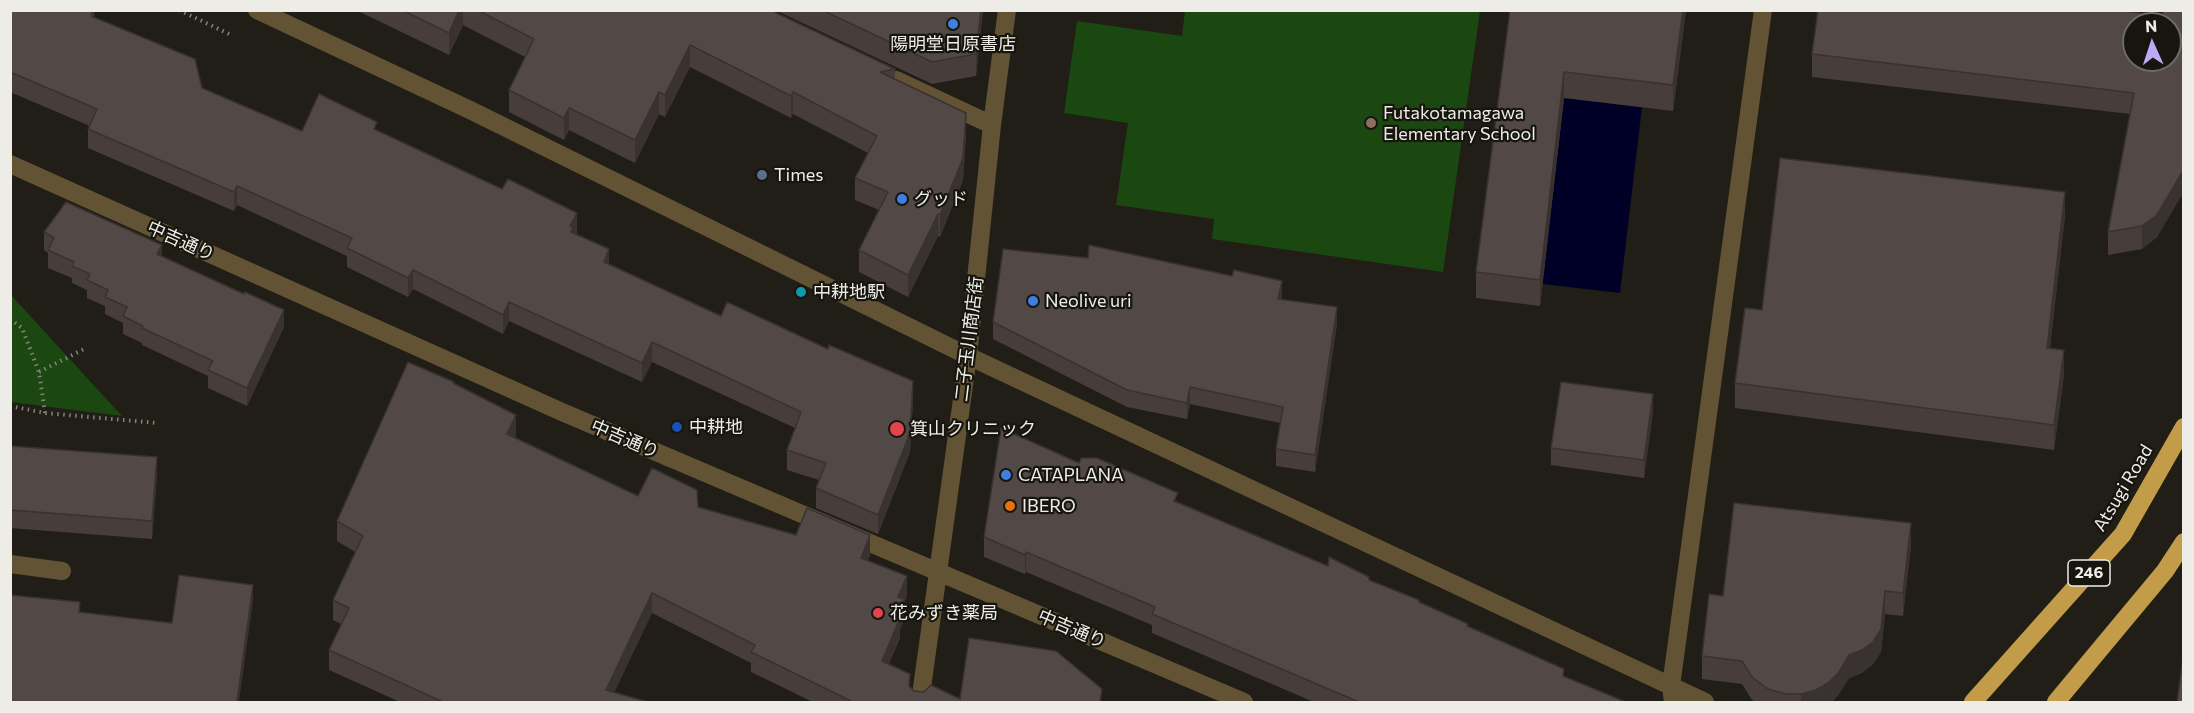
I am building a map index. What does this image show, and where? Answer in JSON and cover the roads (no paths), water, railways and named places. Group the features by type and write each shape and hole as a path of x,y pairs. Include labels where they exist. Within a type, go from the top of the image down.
{"highway":[{"name":"Atsugi Road","path":"1973,702 2124,534 2184,427"},
{"path":"2056,702 2165,571 2184,542"}],"street":[{"path":"257,10 471,110 968,356 1672,694 1705,702"},
{"name":"二子玉川商店街","path":"920,702 968,356 992,125 1007,10"},
{"path":"1672,694 1763,10"},
{"path":"875,70 992,125"},
{"name":"中吉通り","path":"10,164 562,412 1244,702"},
{"path":"10,564 62,571"}],"water":[{"path":"1564,98 1642,107 1620,293 1542,284"}],"place":[{"name":"陽明堂日原書店","path":"953,24"},
{"name":"Futakotamagawa Elementary School","path":"1371,123"},
{"name":"Times","path":"762,175"},
{"name":"グッド","path":"902,199"},
{"name":"中耕地駅","path":"801,292"},
{"name":"Neolive uri","path":"1033,301"},
{"name":"中耕地","path":"677,427"},
{"name":"箕山クリニック","path":"897,429"},
{"name":"CATAPLANA","path":"1006,475"},
{"name":"IBERO","path":"1010,506"},
{"name":"花みずき薬局","path":"878,613"}]}
